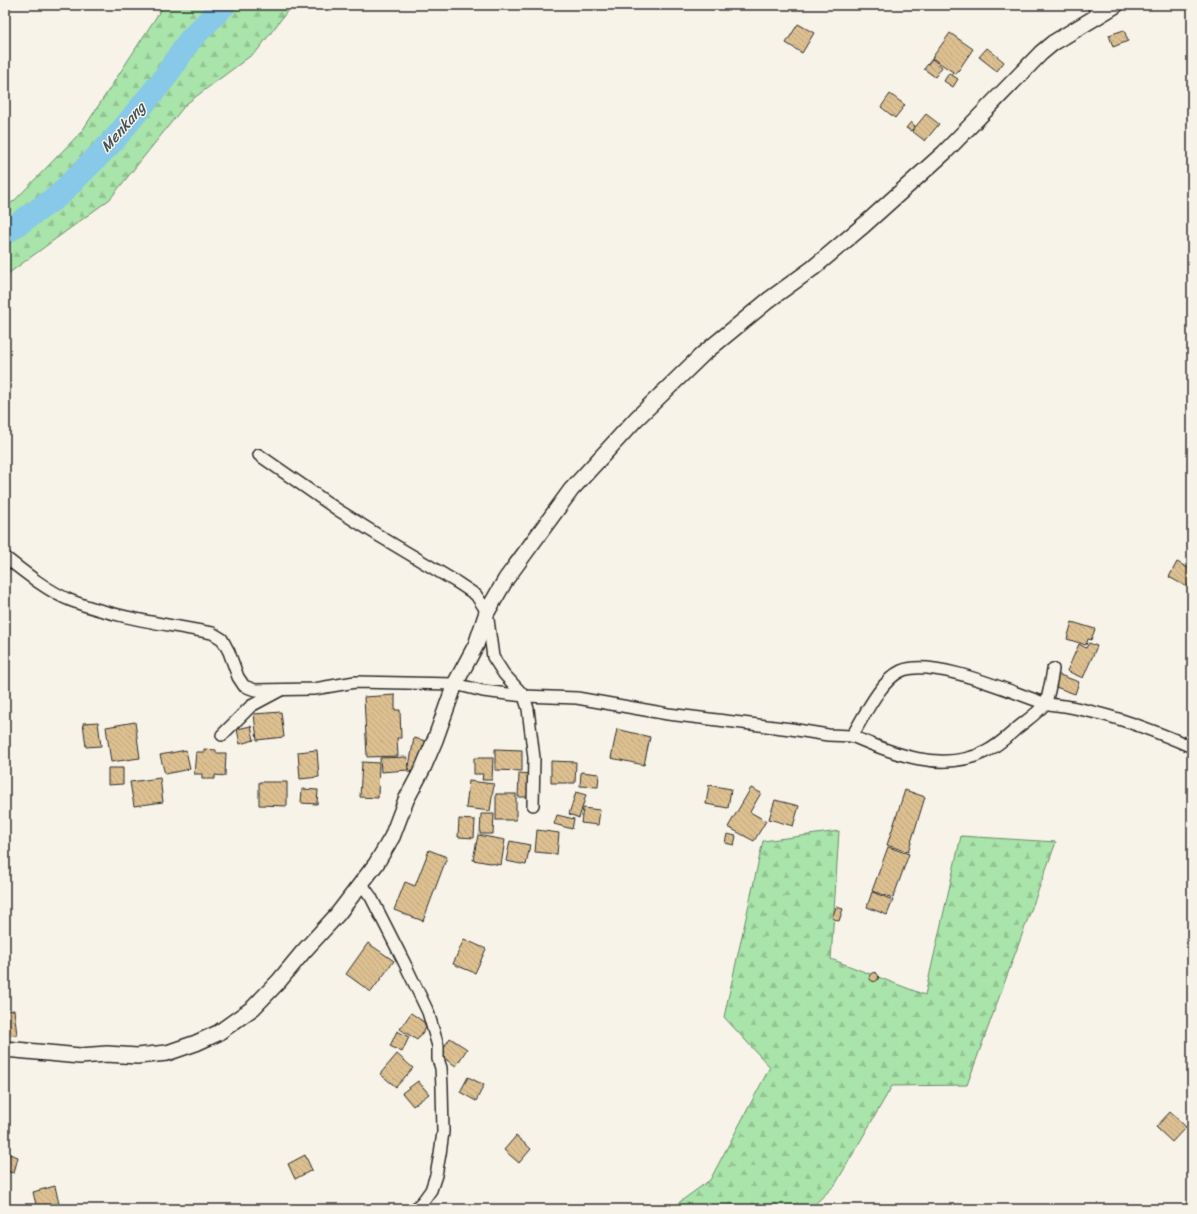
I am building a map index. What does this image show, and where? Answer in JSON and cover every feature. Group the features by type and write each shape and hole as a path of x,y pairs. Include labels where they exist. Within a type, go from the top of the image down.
{"street":[{"path":"5,1049 80,1056 107,1054 137,1056 167,1052 196,1043 218,1033 253,1008 337,915 376,864 392,837 406,800 423,768 435,740 455,684 476,645 487,612 510,573 571,490 636,419 703,354 770,299 813,268 876,214 944,153 1041,53 1095,11 1116,5"},
{"path":"259,455 338,510 476,595 487,612 493,657 504,674 524,696 528,709 534,758 533,805"},
{"path":"5,557 32,578 70,600 137,620 212,632 222,639 229,652 238,678 244,686 255,690 314,689 355,682 455,684 484,691 524,696 577,698 668,714 828,735 852,736 888,751 910,757 928,760 959,760 986,752 1002,741 1046,703 1054,669"},
{"path":"852,736 884,685 895,674 907,669 915,668 934,669 972,678 1046,703 1101,714 1157,732 1192,747"},
{"path":"222,735 252,706 281,690"},
{"path":"361,883 371,897 415,983 428,1012 438,1046 438,1059 441,1068 443,1132 440,1154 436,1175 431,1190 415,1209"}],"green space":[{"path":"164,5 292,5 257,51 186,104 110,199 5,276 5,207 14,201 82,131"},
{"path":"839,831 831,959 925,995 961,836 1056,842 967,1085 892,1086 835,1185 810,1209 670,1209 710,1180 770,1067 724,1017 763,841"}],"building":[{"path":"798,24 814,33 802,53 786,43"},
{"path":"1124,30 1128,41 1113,47 1109,35"},
{"path":"950,33 973,49 956,74 932,58"},
{"path":"987,48 1004,62 997,71 979,57"},
{"path":"932,59 942,67 935,77 924,69"},
{"path":"949,73 958,79 953,87 944,81"},
{"path":"890,94 905,105 895,118 881,107"},
{"path":"926,114 939,124 925,141 912,131"},
{"path":"911,122 915,126 911,131 906,128"},
{"path":"1177,562 1192,570 1192,577 1187,587 1169,577"},
{"path":"1072,622 1095,629 1091,640 1088,639 1086,645 1067,639"},
{"path":"1089,643 1097,646 1083,678 1067,671 1079,644 1086,648"},
{"path":"1057,674 1079,682 1075,694 1053,686"},
{"path":"395,695 395,710 400,710 401,738 397,738 398,756 367,757 364,697"},
{"path":"281,712 284,737 257,740 254,714"},
{"path":"98,722 101,746 86,747 83,723"},
{"path":"135,722 140,758 111,762 106,727"},
{"path":"251,726 254,740 240,744 237,729"},
{"path":"617,729 650,737 644,765 611,758"},
{"path":"414,738 426,741 419,774 408,772"},
{"path":"204,749 216,750 216,753 226,753 225,776 215,775 215,779 202,779 202,774 194,774 196,752 204,752"},
{"path":"495,749 522,750 522,771 495,770"},
{"path":"186,750 190,769 165,774 160,755"},
{"path":"317,750 319,777 300,779 298,752"},
{"path":"407,757 408,770 381,772 380,758"},
{"path":"474,758 493,758 492,780 482,780 483,774 474,774"},
{"path":"551,761 576,762 575,783 551,783"},
{"path":"362,762 379,763 378,798 360,797"},
{"path":"108,768 123,768 123,784 108,785"},
{"path":"581,772 599,774 598,787 580,786"},
{"path":"519,773 531,774 530,797 518,797"},
{"path":"160,778 163,802 134,806 130,782"},
{"path":"469,781 494,784 490,811 466,808"},
{"path":"259,782 287,782 287,806 259,805"},
{"path":"709,785 731,789 728,808 706,804"},
{"path":"751,788 761,793 750,812 766,821 754,841 728,827"},
{"path":"302,789 318,790 317,804 301,803"},
{"path":"905,790 925,797 908,852 887,845"},
{"path":"576,792 586,795 579,818 569,814"},
{"path":"496,794 516,794 516,820 496,820"},
{"path":"775,800 799,806 793,826 769,819"},
{"path":"583,808 600,810 598,825 581,823"},
{"path":"481,814 494,814 493,834 480,834"},
{"path":"557,815 574,819 572,829 554,824"},
{"path":"459,819 475,820 474,838 458,837"},
{"path":"537,830 559,833 557,854 535,852"},
{"path":"727,834 736,836 734,845 725,843"},
{"path":"478,835 505,840 501,865 473,860"},
{"path":"510,841 530,845 526,865 506,861"},
{"path":"888,847 909,854 893,898 872,891"},
{"path":"429,850 447,857 423,921 394,910 405,882 415,886"},
{"path":"872,892 893,900 887,915 867,907"},
{"path":"836,907 843,909 839,921 832,918"},
{"path":"464,939 486,949 475,973 453,964"},
{"path":"368,943 394,961 371,992 346,974"},
{"path":"874,972 879,977 874,982 869,977"},
{"path":"14,1010 17,1035 5,1036 5,1011"},
{"path":"411,1013 428,1025 417,1040 400,1029"},
{"path":"397,1031 409,1037 402,1052 390,1046"},
{"path":"450,1038 467,1049 456,1066 439,1055"},
{"path":"397,1054 413,1068 396,1087 380,1074"},
{"path":"468,1077 484,1085 476,1101 460,1092"},
{"path":"418,1081 429,1094 413,1106 402,1093"},
{"path":"1170,1112 1186,1127 1172,1142 1156,1127"},
{"path":"516,1136 531,1149 519,1163 504,1150"},
{"path":"6,1153 18,1157 14,1173 5,1171"},
{"path":"305,1155 312,1170 295,1179 288,1164"},
{"path":"55,1186 59,1204 37,1209 33,1192"}],"waterway":[{"name":"Menkang","path":"5,233 58,196 114,140 163,80 190,40 224,5"}]}
